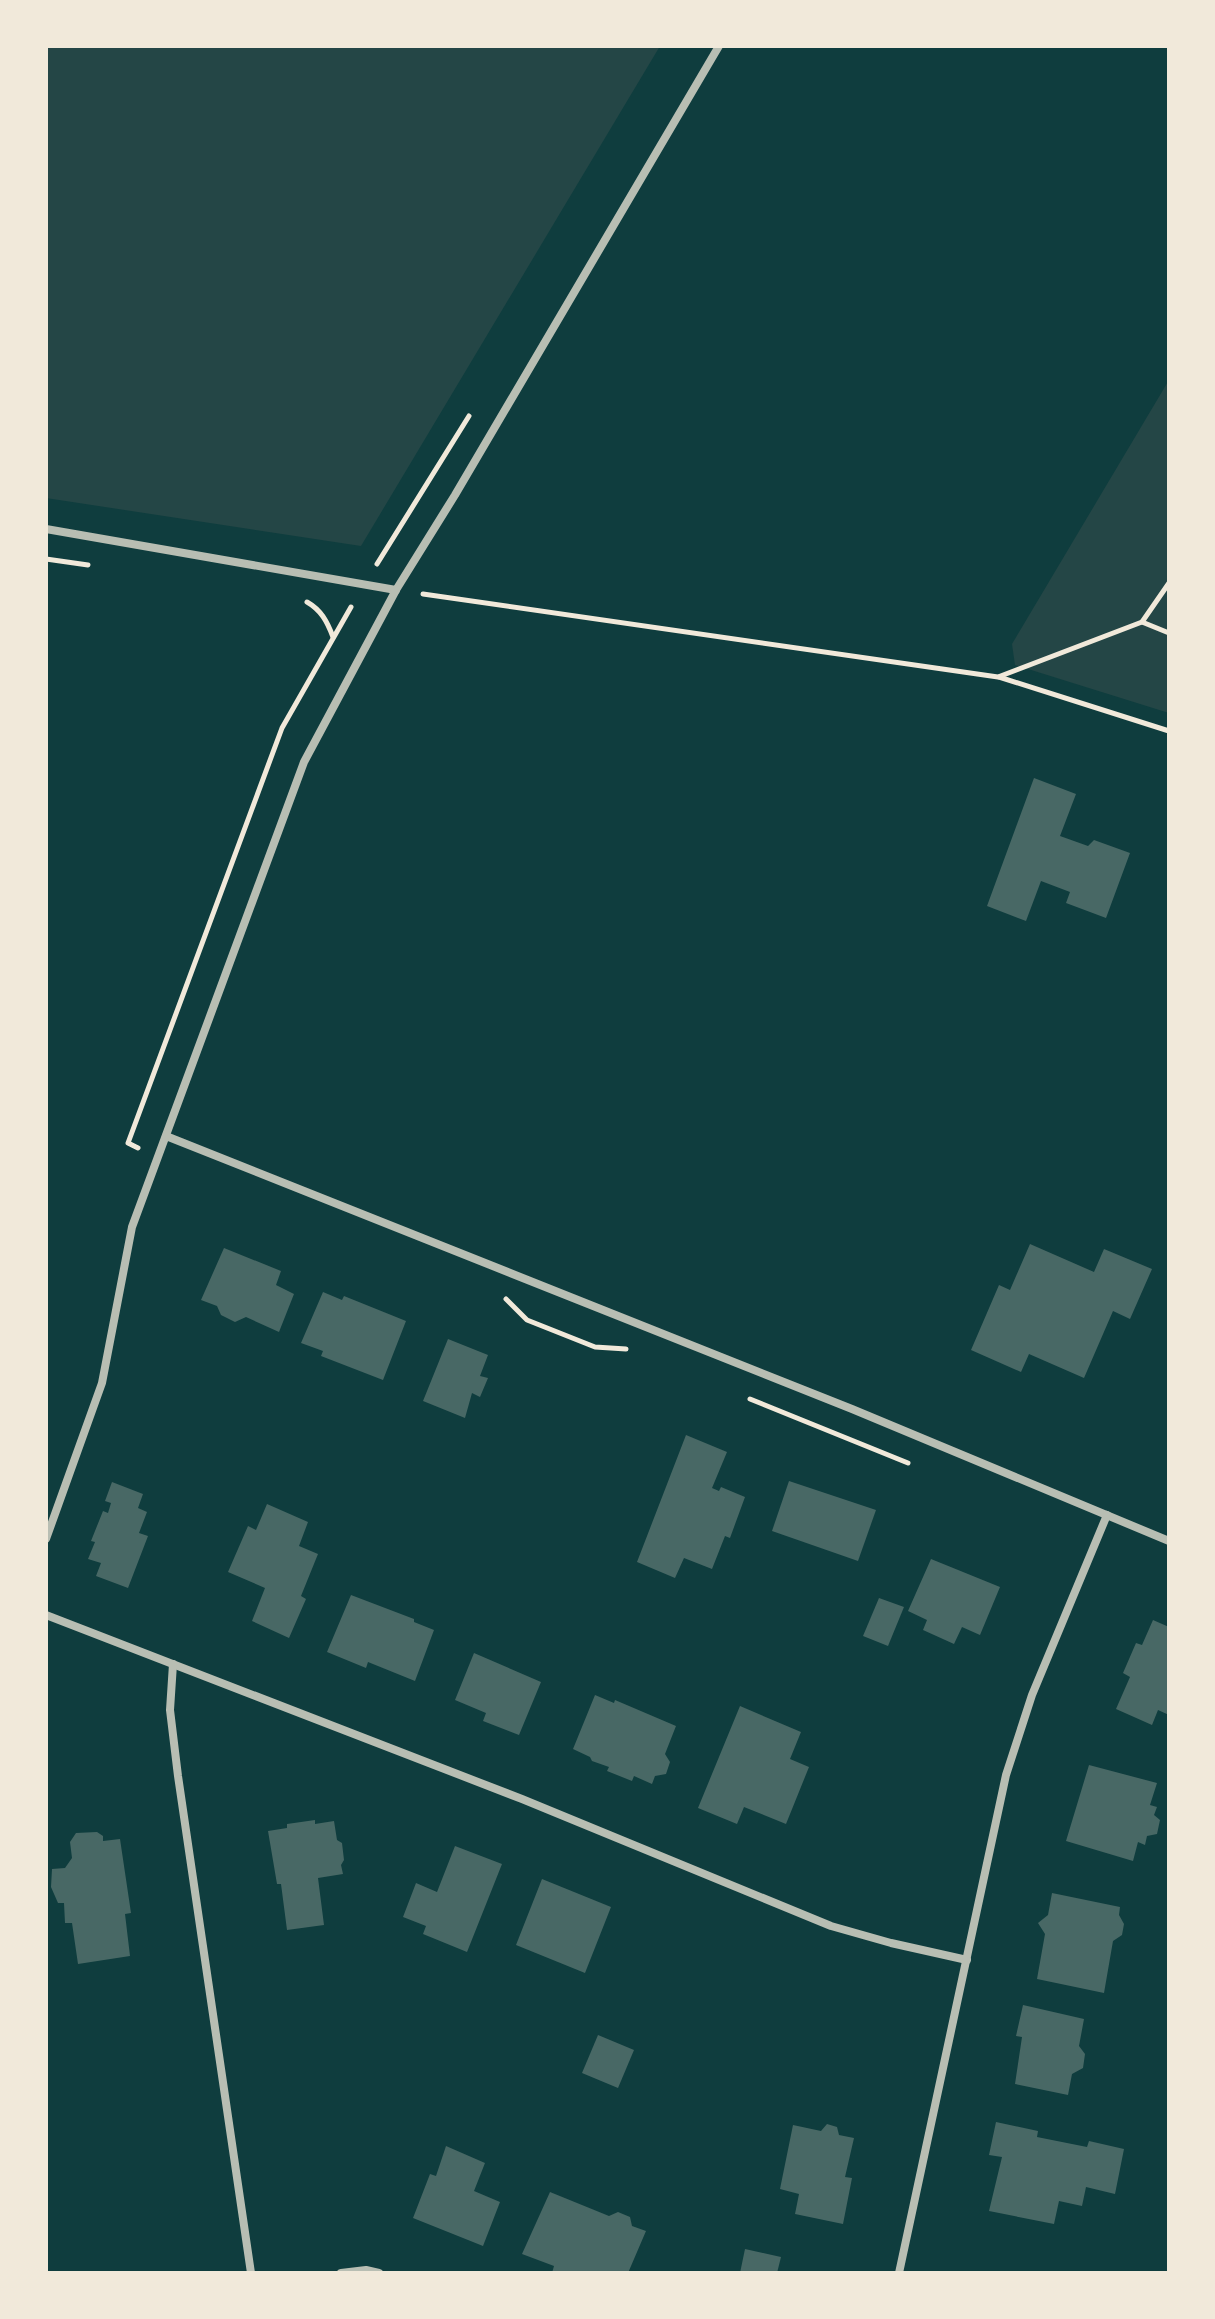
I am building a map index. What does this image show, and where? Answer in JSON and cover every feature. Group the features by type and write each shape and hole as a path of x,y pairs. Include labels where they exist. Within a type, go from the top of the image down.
{"street":[{"path":"46,1539 102,1383 132,1227 304,762 396,590 719,46"},
{"path":"46,529 396,590"},
{"path":"166,1136 852,1409 1169,1541"},
{"path":"899,2273 1006,1775 1032,1695 1107,1515"},
{"path":"46,1615 522,1799 831,1926 967,1960"},
{"path":"173,1664 170,1710 178,1776 251,2273"},
{"path":"341,2273 366,2270 379,2273"}],"path":[{"path":"998,677 1142,622 1169,583"},
{"path":"396,590 998,677 1169,731"},
{"path":"296,599 305,600 317,608 327,621 333,637"},
{"path":"1142,622 1169,633"}],"shaded area":[{"path":"46,46 660,46 361,546 46,498"},
{"path":"1169,380 1169,713 1015,665 1012,644"}],"building":[{"path":"1034,778 1076,794 1060,836 1088,846 1094,840 1130,853 1106,918 1066,903 1070,892 1041,881 1026,921 987,906"},
{"path":"1030,1244 1094,1272 1104,1249 1152,1269 1130,1319 1113,1311 1084,1378 1029,1354 1021,1372 971,1350 999,1285 1010,1290"},
{"path":"224,1248 281,1271 276,1285 294,1294 279,1332 246,1317 235,1322 221,1315 217,1306 201,1300"},
{"path":"323,1292 342,1300 344,1296 406,1321 383,1380 321,1356 323,1351 301,1343"},
{"path":"448,1339 488,1355 480,1376 488,1378 480,1397 472,1393 465,1418 423,1401"},
{"path":"686,1435 727,1452 712,1488 719,1491 721,1487 745,1497 730,1538 725,1536 712,1569 684,1558 675,1578 637,1562"},
{"path":"789,1481 876,1510 858,1561 772,1531"},
{"path":"112,1482 143,1494 138,1508 147,1512 139,1533 148,1536 128,1588 96,1576 101,1563 88,1559 95,1542 91,1541 103,1511 108,1513 111,1503 105,1501"},
{"path":"267,1504 308,1522 299,1546 318,1554 301,1596 306,1599 289,1638 252,1621 265,1588 228,1572 248,1526 256,1530"},
{"path":"931,1559 1000,1587 980,1635 962,1627 954,1644 923,1630 927,1620 908,1611"},
{"path":"351,1595 434,1630 415,1681 368,1662 366,1668 327,1652"},
{"path":"879,1598 904,1607 888,1646 863,1636"},
{"path":"1153,1620 1169,1627 1169,1715 1158,1710 1152,1725 1116,1709 1130,1677 1123,1673 1136,1643 1142,1645"},
{"path":"474,1653 541,1682 519,1735 483,1721 486,1713 455,1700"},
{"path":"595,1695 614,1703 615,1700 676,1726 665,1754 670,1762 666,1774 655,1776 652,1784 634,1776 632,1781 607,1771 609,1767 573,1749"},
{"path":"740,1706 801,1732 790,1759 809,1767 786,1824 744,1807 737,1824 698,1808"},
{"path":"1089,1765 1157,1783 1150,1805 1157,1807 1154,1815 1160,1820 1157,1834 1147,1836 1145,1845 1138,1842 1133,1861 1066,1841"},
{"path":"315,1820 315,1824 334,1821 337,1840 342,1843 343,1874 318,1878 324,1925 287,1930 281,1884 277,1884 268,1831 287,1828 287,1824"},
{"path":"97,1832 103,1836 103,1841 120,1839 131,1913 125,1914 130,1956 78,1964 72,1923 65,1923 64,1903 58,1903 51,1887 52,1869 65,1868 72,1858 70,1842 76,1833"},
{"path":"455,1846 502,1864 467,1952 423,1934 426,1926 403,1917 416,1883 437,1892"},
{"path":"542,1879 611,1907 585,1973 516,1945"},
{"path":"1052,1893 1120,1907 1119,1915 1124,1924 1122,1935 1113,1941 1104,1993 1037,1979 1045,1934 1038,1923 1048,1915"},
{"path":"1023,2005 1084,2019 1079,2046 1085,2054 1083,2068 1072,2074 1068,2095 1015,2084 1022,2037 1016,2036"},
{"path":"598,2035 634,2050 618,2088 582,2073"},
{"path":"996,2122 1038,2131 1037,2137 1087,2147 1089,2141 1124,2149 1115,2194 1086,2187 1082,2206 1059,2201 1054,2224 989,2211 1002,2157 989,2155"},
{"path":"827,2124 837,2127 839,2135 854,2138 845,2177 852,2178 843,2224 795,2214 799,2194 780,2189 793,2125 821,2131"},
{"path":"446,2146 485,2163 474,2191 500,2202 483,2246 413,2218 430,2174 436,2176"},
{"path":"550,2192 609,2216 618,2212 630,2217 632,2226 646,2231 628,2273 552,2273 554,2266 522,2254"},
{"path":"745,2249 781,2257 777,2273 740,2273"}]}
